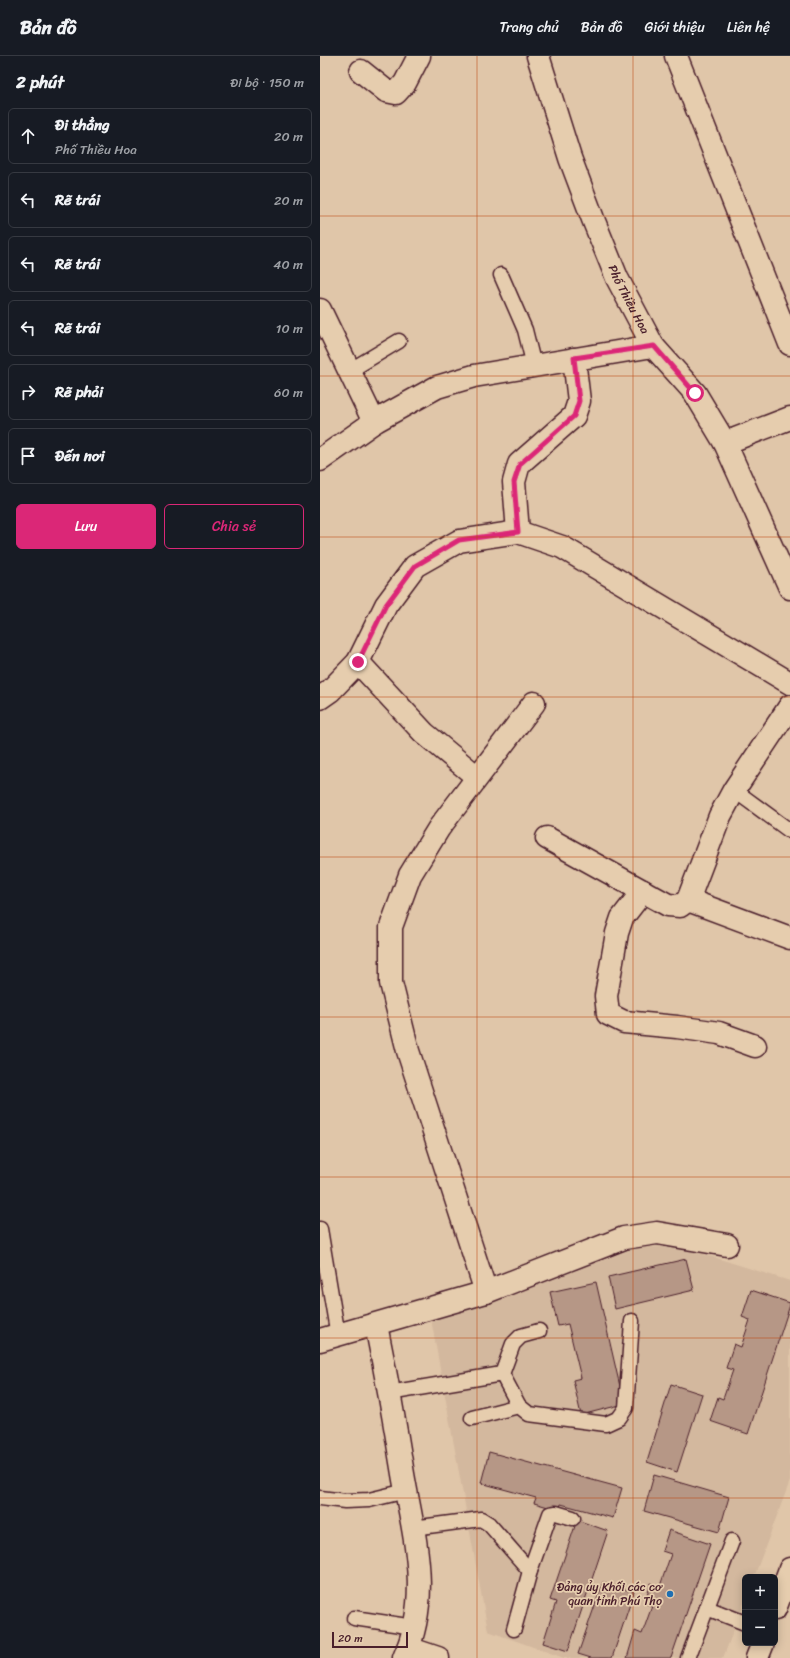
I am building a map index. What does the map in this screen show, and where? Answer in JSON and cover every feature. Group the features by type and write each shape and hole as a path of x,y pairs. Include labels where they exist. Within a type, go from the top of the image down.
{"street":[{"path":"361,71 386,91 396,93 405,83 419,56"},
{"name":"Phố Thiều Hoa","path":"538,56 570,158 617,278 654,346 695,393 725,443 790,588"},
{"path":"676,56 790,344"},
{"path":"320,310 374,422"},
{"path":"320,460 374,422 437,388 474,376 574,358 654,346"},
{"path":"518,532 514,482 520,464 574,416 579,401 574,358"},
{"path":"725,443 790,418"},
{"path":"320,698 330,691 358,662 386,605 415,566 459,540 518,532 562,547 790,683"},
{"path":"358,662 424,733 477,777"},
{"path":"486,1292 408,1051 391,983 391,927 410,875 439,828 534,703"},
{"path":"547,838 668,905 680,906 688,900 720,816 734,790 790,706"},
{"path":"643,891 622,918 617,933 606,996 608,1014 624,1022 719,1033 755,1046"},
{"path":"688,900 790,938"},
{"path":"329,1338 486,1292 624,1238 657,1233 727,1245"},
{"path":"376,1325 413,1528 420,1578 419,1608 406,1653 438,1658"},
{"path":"778,1601 790,1569"},
{"path":"757,1658 762,1646"}],"lane":[{"path":"501,275 525,330 534,366"},
{"path":"349,371 399,341"},
{"path":"734,790 790,830"},
{"path":"320,1229 329,1338"},
{"path":"539,1331 521,1336 513,1344 502,1374 520,1406 529,1414 606,1424 619,1418 626,1408 632,1322"},
{"path":"389,1393 502,1374"},
{"path":"472,1418 520,1406"},
{"path":"320,1498 369,1500 406,1491"},
{"path":"514,1629 530,1571 550,1514 556,1513 573,1518"},
{"path":"413,1528 481,1519 489,1524 530,1571"},
{"path":"688,1658 732,1541"},
{"path":"707,1608 742,1621"},
{"path":"354,1618 414,1627"}],"shaded area":[{"path":"670,1246 710,1256 790,1281 790,1481 755,1574 742,1574 742,1609 723,1658 564,1658 488,1631 431,1319 515,1294 635,1248"}],"building":[{"path":"686,1259 694,1290 615,1309 608,1277"},
{"path":"596,1282 624,1404 581,1415 573,1380 581,1378 568,1324 558,1326 550,1292"},
{"path":"751,1290 790,1303 790,1305 748,1434 710,1421 718,1397 723,1399 733,1370 726,1368 734,1344 741,1347 750,1320 742,1317"},
{"path":"671,1384 702,1394 677,1472 647,1462"},
{"path":"489,1452 622,1488 613,1518 561,1504 559,1510 534,1503 536,1498 481,1483"},
{"path":"654,1475 729,1497 719,1532 644,1511"},
{"path":"577,1520 608,1531 568,1651 543,1643 556,1602 550,1600"},
{"name":"Đảng ủy Khối các cơ quan tỉnh Phú Thọ","path":"669,1530 710,1544 671,1658 627,1658 635,1631 642,1634 652,1606 644,1603 651,1583 660,1586 671,1554 662,1551"},
{"path":"603,1582 634,1592 612,1658 591,1658 578,1654"}],"place":[{"name":"Đảng ủy Khối các cơ quan tỉnh Phú Thọ","path":"670,1594"}],"route":[{"path":"358,662 386,605 415,566 459,540 518,532 514,482 520,464 574,416 579,401 574,358 654,346 695,393"}]}
